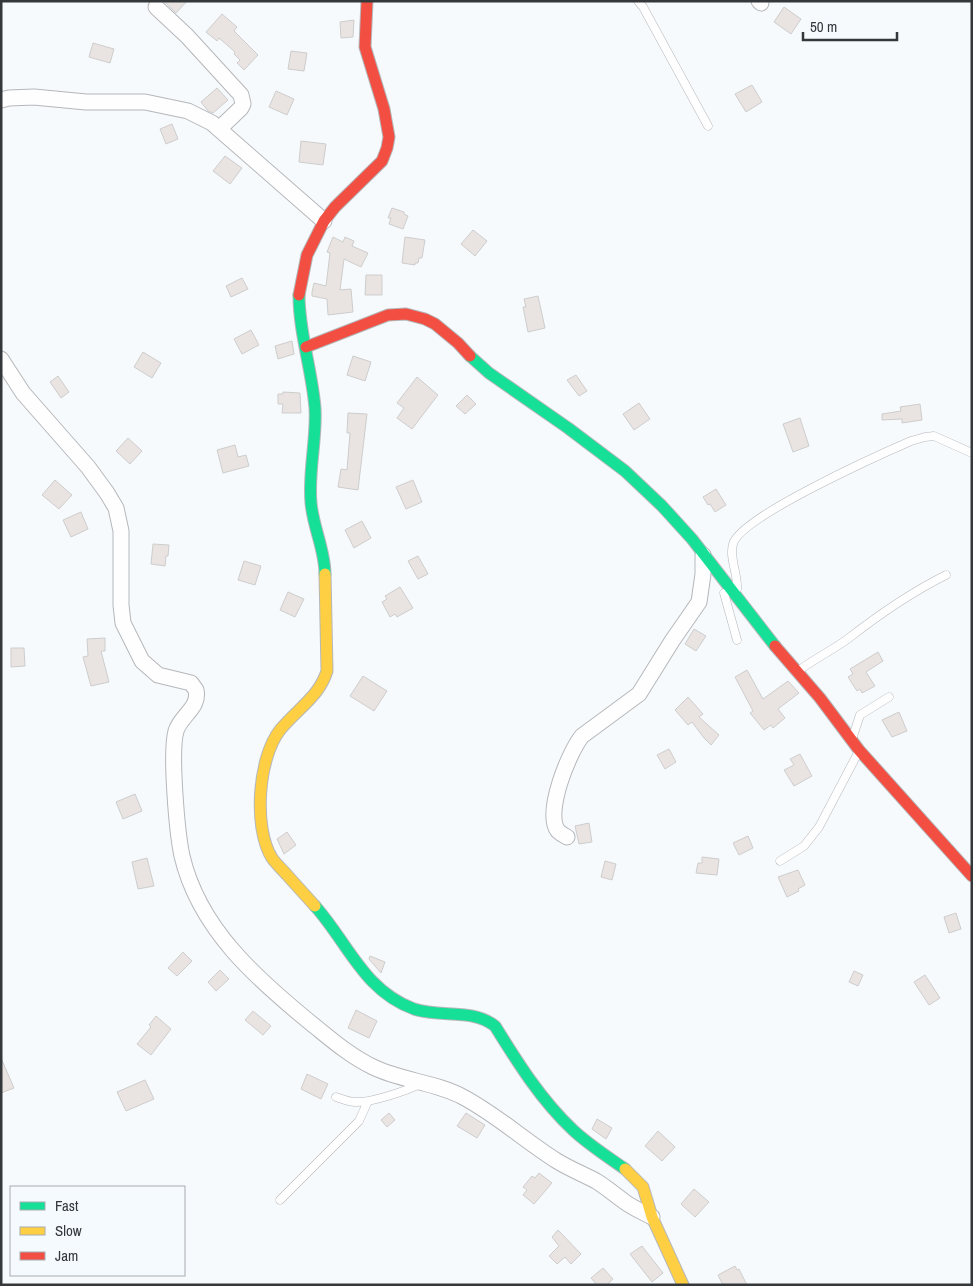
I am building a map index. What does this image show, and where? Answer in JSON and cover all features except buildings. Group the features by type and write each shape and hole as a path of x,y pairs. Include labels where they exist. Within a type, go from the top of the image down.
{"street":[{"path":"367,1 365,47 384,109 389,137 387,148 382,161 335,207 324,221 307,255 300,280 299,316 306,347 314,408 310,485 311,505 325,569 327,671 319,692 285,724 273,743 263,782 261,801 260,821 264,842 271,858 318,907 365,975 386,995 408,1007 431,1013 475,1016 490,1021 495,1026 531,1083 552,1108 574,1130 629,1172 643,1188 652,1217 684,1285"},
{"path":"156,7 187,36 241,95 243,101 241,108 219,129"},
{"path":"1,100 34,97 86,102 144,102 188,110 212,123 324,221"},
{"path":"306,347 388,315 406,314 425,319 458,343 489,373 568,428 625,471 662,506 692,540 796,672 820,698 859,750 972,876"},
{"path":"1,359 23,393 88,467 116,508 121,531 121,605 123,623 142,661 158,675 190,683 196,690 196,701 193,708 180,724 174,741 175,784 181,854 195,897 232,950 267,987 334,1043 374,1068 402,1078 424,1082 461,1096 485,1110 556,1161 597,1182 626,1203 652,1217"},
{"path":"567,837 557,830 554,818 556,796 574,746 582,736 639,694 672,640 699,602 703,574 703,555"}],"lane":[{"path":"638,1 708,126"},
{"path":"737,599 738,584 732,552 733,543 737,534 765,515 816,485 911,440 925,436 934,436 972,453"},
{"path":"796,672 849,638 865,624 918,589 946,575"},
{"path":"720,577 737,640"},
{"path":"852,740 860,715 889,697"},
{"path":"780,861 804,846 819,827 859,750"},
{"path":"336,1097 353,1103 368,1101 411,1089 424,1082"},
{"path":"280,1200 359,1121 368,1101"}],"traffic: fast":[{"path":"299,295 301,323 315,408 310,491 311,503 323,556 325,574"},
{"path":"470,356 489,373 568,428 625,471 662,506 692,539 775,646"},
{"path":"315,906 358,965 382,991 414,1009 424,1012 476,1017 486,1020 495,1026 531,1081 561,1118 585,1141 625,1169"}],"traffic: slow":[{"path":"315,906 272,858 266,845 260,812 263,775 273,742 280,730 313,696 327,671 325,574"},
{"path":"625,1169 643,1187 652,1217 683,1285"}],"traffic: jam":[{"path":"299,295 307,255 324,221 335,207 382,161 387,148 389,137 384,109 365,47 367,1"},
{"path":"306,347 388,315 406,314 435,324 470,356"},
{"path":"775,646 820,698 859,750 972,876"}]}
